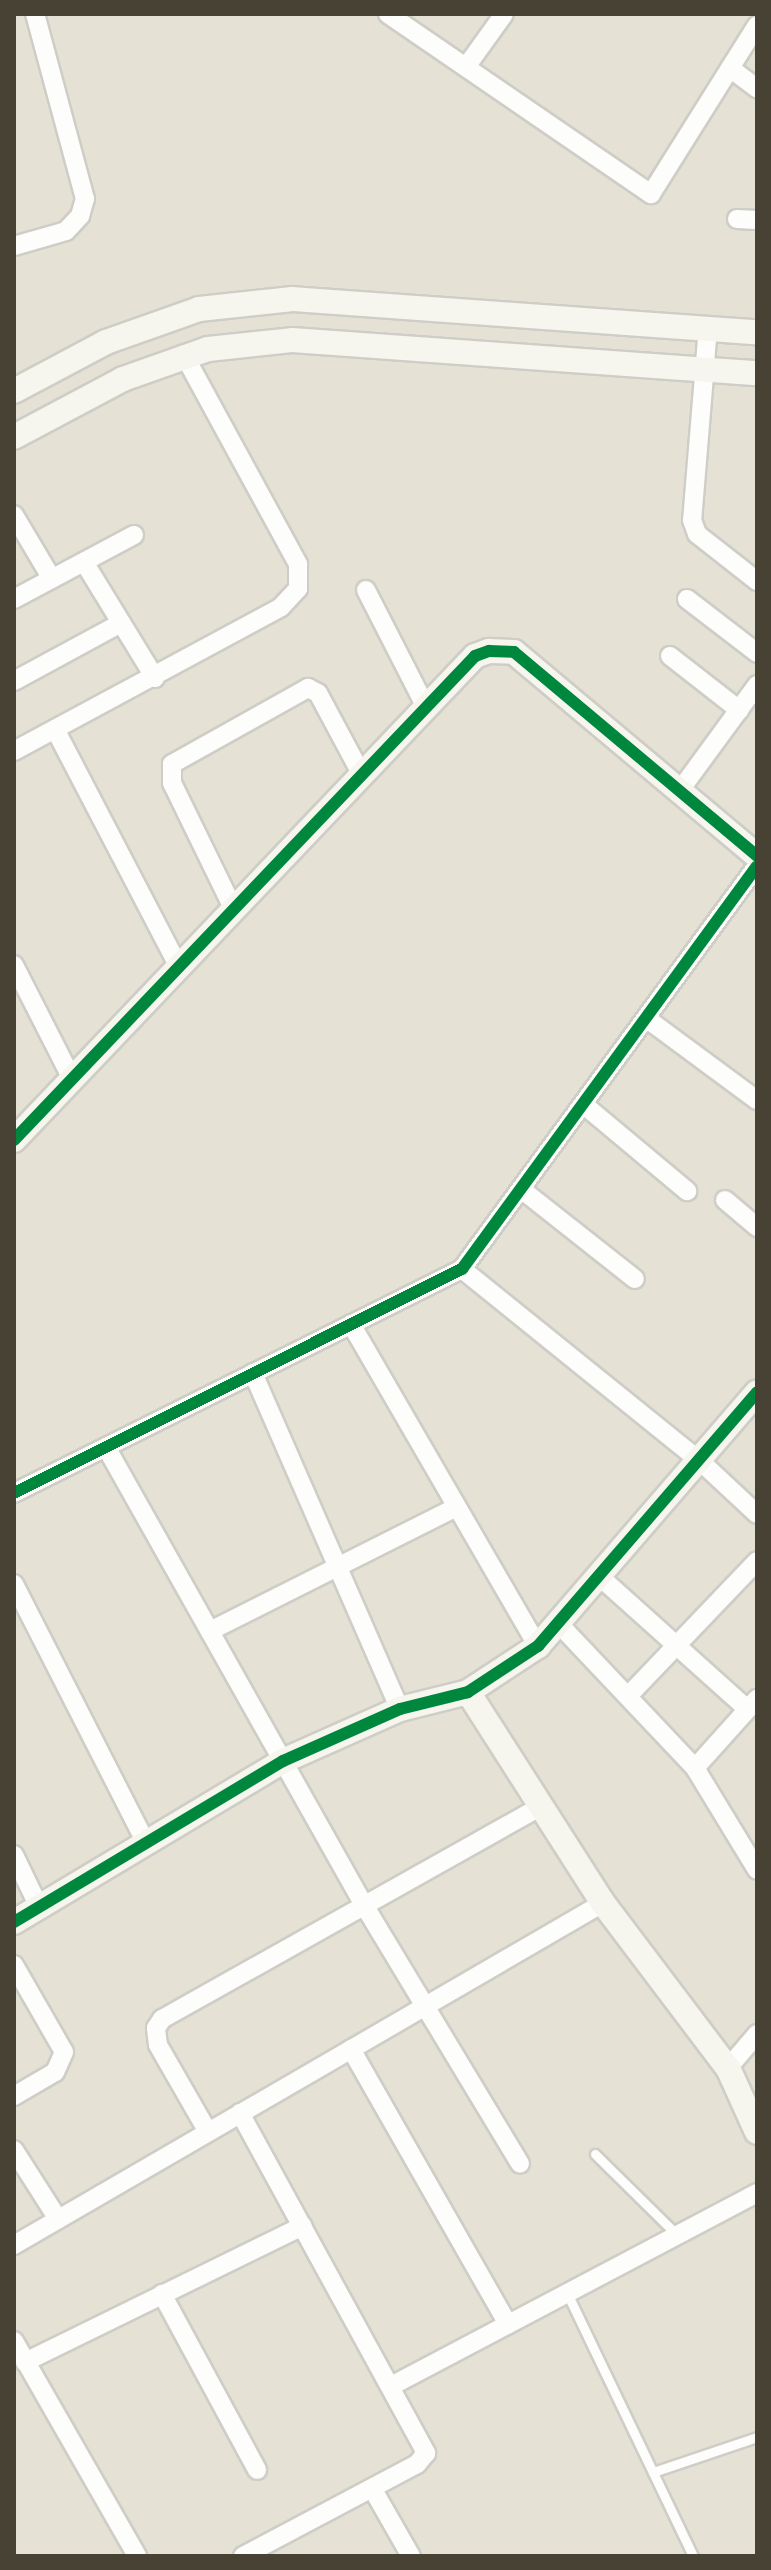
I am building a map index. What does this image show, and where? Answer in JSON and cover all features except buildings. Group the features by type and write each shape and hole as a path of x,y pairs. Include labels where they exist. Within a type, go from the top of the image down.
{"street":[{"path":"14,246 66,231 80,216 85,199 35,14"},
{"path":"388,14 651,194 757,25"},
{"path":"466,67 504,14"},
{"path":"730,68 757,88"},
{"path":"737,219 757,220"},
{"path":"14,391 106,342 199,309 292,299 757,332"},
{"path":"708,327 692,520 697,534 757,581"},
{"path":"14,437 123,379 185,357 208,349 292,340 757,373"},
{"path":"14,751 155,678 294,599 300,577 185,357"},
{"path":"14,515 52,579"},
{"path":"14,599 134,535"},
{"path":"84,562 155,678"},
{"path":"366,590 426,707"},
{"path":"687,599 757,653"},
{"path":"14,681 121,623"},
{"path":"15,1133 72,1079 475,656 502,649 514,652 678,793 757,856"},
{"path":"670,656 739,710"},
{"path":"678,793 757,685"},
{"path":"234,910 172,783 172,764 308,688 318,693 362,775"},
{"path":"55,729 179,967"},
{"path":"14,1493 462,1269 757,866"},
{"path":"14,966 72,1079"},
{"path":"646,1018 757,1100"},
{"path":"583,1104 687,1191"},
{"path":"521,1189 635,1279"},
{"path":"725,1200 757,1227"},
{"path":"462,1269 699,1460 757,1514"},
{"path":"351,1324 538,1646"},
{"path":"253,1373 400,1709"},
{"path":"14,1922 283,1761 400,1709 468,1692 538,1646 757,1392"},
{"path":"106,1447 364,1905 520,2164"},
{"path":"210,1631 457,1507"},
{"path":"629,1695 757,1561"},
{"path":"599,1576 676,1648 752,1704 695,1768"},
{"path":"14,1584 146,1843"},
{"path":"558,1623 695,1768 757,1870"},
{"path":"468,1692 603,1903 728,2068 757,2132"},
{"path":"208,2132 158,2045 156,2028 162,2019 542,1806"},
{"path":"14,1855 39,1907"},
{"path":"14,2245 603,1903"},
{"path":"14,1965 64,2052 55,2072 14,2096"},
{"path":"728,2068 757,2034"},
{"path":"351,2049 508,2324"},
{"path":"240,2113 426,2453 417,2464 243,2556"},
{"path":"14,2150 58,2219"},
{"path":"391,2386 757,2193"},
{"path":"25,2362 302,2226"},
{"path":"162,2294 257,2470"},
{"path":"14,2341 137,2556"},
{"path":"372,2488 411,2556"}],"lane":[{"path":"595,2154 677,2235"},
{"path":"567,2293 693,2556"},
{"path":"653,2472 757,2437"}],"shaded area":[{"path":"14,14 757,14 757,2556 14,2556"}],"cycle path":[{"path":"14,1140 475,656 489,651 514,652 757,856"},
{"path":"14,1493 462,1269 757,866"},
{"path":"14,1922 283,1761 400,1709 468,1692 538,1646 757,1392"}]}
